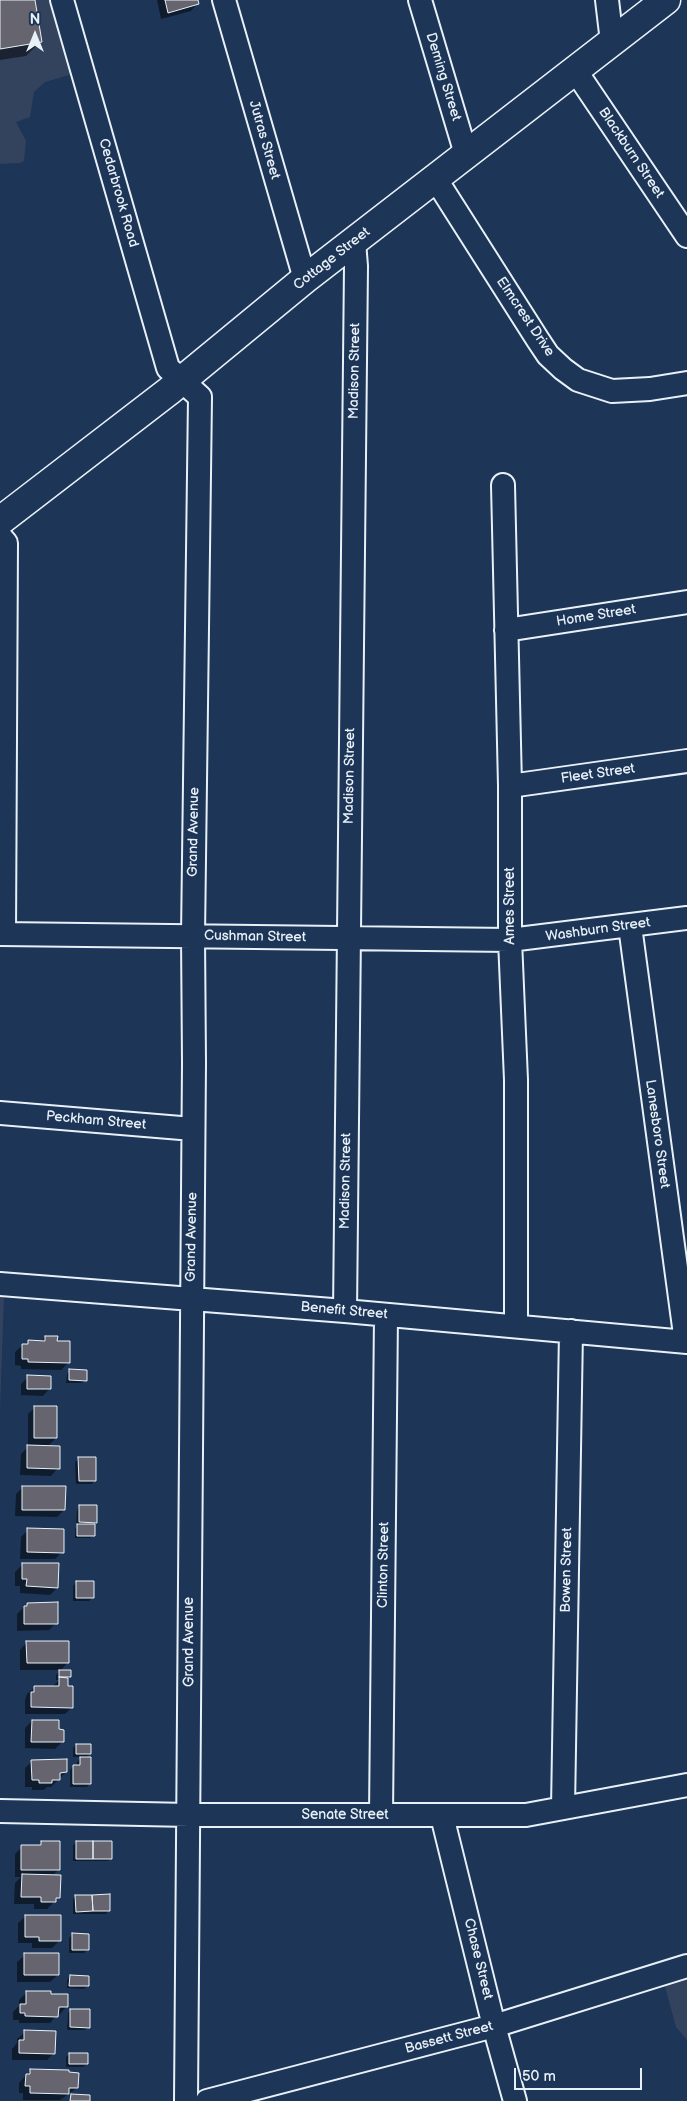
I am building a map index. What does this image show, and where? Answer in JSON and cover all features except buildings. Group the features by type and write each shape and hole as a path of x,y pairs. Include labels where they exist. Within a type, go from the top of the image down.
{"main road":[{"name":"Cottage Street","path":"0,521 183,379 305,279 666,0"}],"street":[{"name":"Cedarbrook Road","path":"62,0 168,368 183,379"},
{"name":"Jutras Street","path":"224,0 305,279"},
{"name":"Deming Street","path":"420,0 466,154"},
{"path":"606,0 612,42"},
{"name":"Blackburn Street","path":"575,70 687,236"},
{"name":"Elmcrest Drive","path":"435,178 538,340 563,369 578,380 612,391 631,391 687,383"},
{"name":"Madison Street","path":"345,1311 356,286 354,242"},
{"name":"Grand Avenue","path":"183,379 200,397 193,936 186,2101"},
{"name":"Ames Street","path":"503,485 510,786 510,940 516,1080 516,1326"},
{"path":"0,536 6,543 2,934"},
{"name":"Home Street","path":"506,630 687,602"},
{"name":"Fleet Street","path":"510,786 687,761"},
{"name":"Washburn Street","path":"510,940 687,918"},
{"name":"Lanesboro Street","path":"630,926 686,1342"},
{"name":"Cushman Street","path":"2,934 510,940"},
{"name":"Peckham Street","path":"0,1113 193,1129"},
{"name":"Benefit Street","path":"0,1284 345,1311 686,1342"},
{"name":"Clinton Street","path":"381,1815 386,1315"},
{"name":"Bowen Street","path":"563,1808 571,1331"},
{"name":"Senate Street","path":"0,1811 189,1815 442,1816 526,1814 687,1785"},
{"name":"Chase Street","path":"442,1816 494,2026 515,2101"},
{"name":"Bassett Street","path":"208,2101 494,2026 687,1966"}],"shaded area":[{"path":"0,0 61,0 80,72 45,82 34,92 30,117 16,122 26,141 24,161 20,163 0,164"},
{"path":"0,1288 4,1295 0,1411"},
{"path":"687,1970 687,2040 676,2027 663,1979"}]}
